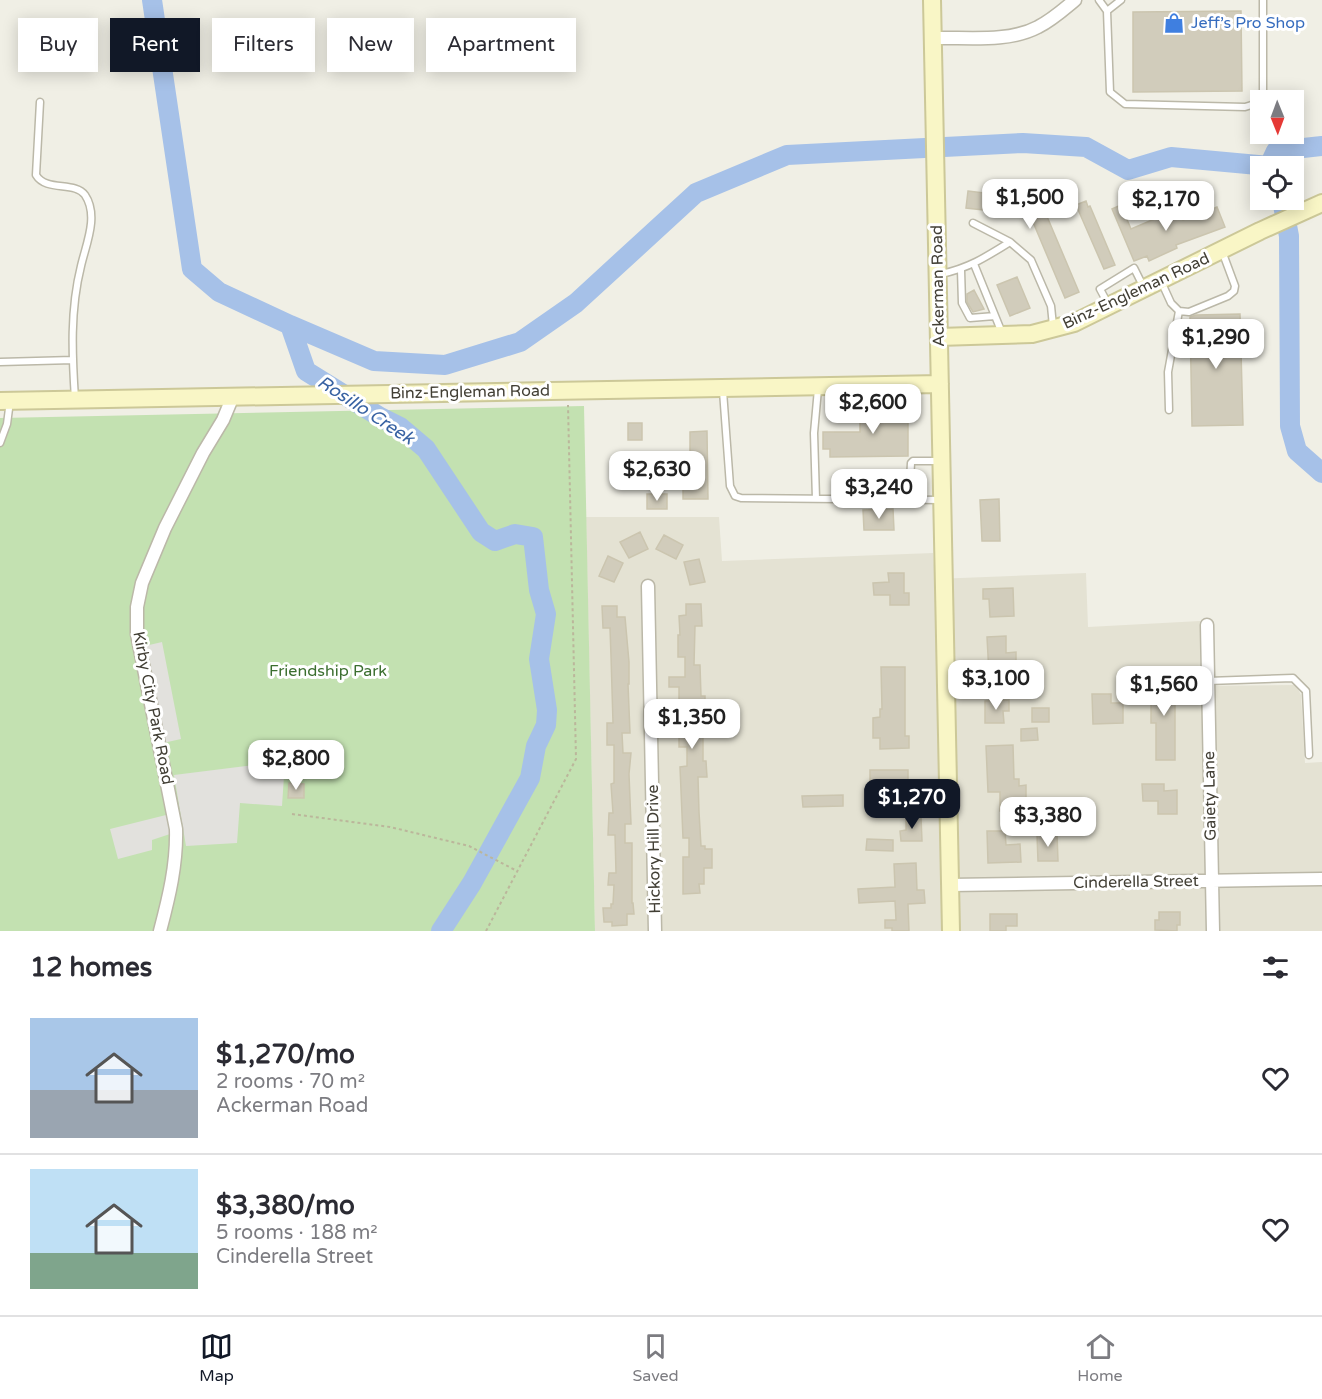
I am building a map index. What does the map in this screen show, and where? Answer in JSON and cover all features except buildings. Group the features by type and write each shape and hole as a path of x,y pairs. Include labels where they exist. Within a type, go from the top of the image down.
{"street":[{"name":"Ackerman Road","path":"932,0 951,931"},
{"path":"933,38 1000,37 1020,34 1053,18 1076,0"},
{"name":"Binz-Engleman Road","path":"939,337 1004,336 1053,330 1074,324 1221,250 1315,206"},
{"name":"Binz-Engleman Road","path":"5,401 940,384"},
{"name":"Kirby City Park Road","path":"160,931 171,890 176,854 176,829 137,634 137,608 142,583 165,528 203,453 224,420 233,396"},
{"name":"Hickory Hill Drive","path":"648,586 656,931"},
{"name":"Gaiety Lane","path":"1206,625 1213,931"},
{"name":"Cinderella Street","path":"950,885 1322,879"}],"lane":[{"path":"1099,0 1107,11 1110,92 1117,99 1125,104 1245,107 1258,103 1263,96 1263,0"},
{"path":"1107,11 1121,0"},
{"path":"40,102 36,175 46,183 79,190 84,194 91,214 75,296 73,360 75,399"},
{"path":"973,223 1010,242 1031,260 1051,306 1053,330"},
{"path":"938,275 961,270 1010,242"},
{"path":"1161,281 1171,303 1179,311 1189,312 1228,296 1234,291 1235,282 1221,250"},
{"path":"974,264 1004,336"},
{"path":"1110,307 1100,289 1134,268 1145,289"},
{"path":"961,270 962,303 970,318 995,316"},
{"path":"1169,410 1168,372 1179,311"},
{"path":"0,362 73,360"},
{"path":"816,499 814,433 818,386"},
{"path":"723,388 730,486 735,496 741,498 942,500"},
{"path":"0,443 8,424 5,401"},
{"path":"909,499 911,463 913,461 942,461"},
{"path":"1208,681 1293,678 1306,691 1309,755"}],"path":[{"path":"486,931 576,759 568,390"},
{"path":"292,814 390,827 469,846 518,872"}],"shaded area":[{"path":"586,517 719,517 722,561 933,553 935,579 1086,573 1088,627 1200,621 1201,686 1296,685 1301,695 1305,763 1322,762 1322,931 595,931"},
{"path":"162,642 181,739 163,743 145,646"},
{"path":"285,761 282,806 240,803 237,843 186,846 174,775"},
{"path":"170,814 173,833 152,840 152,850 118,859 110,829"}],"green space":[{"name":"Friendship Park","path":"584,406 595,931 0,931 0,418"}],"waterway":[{"name":"Rosillo Creek","path":"152,0 192,269 219,292 290,325 306,371 400,427 426,449 481,532 495,541 515,534 533,537 539,590 546,614 539,659 547,710 546,725 536,746 530,778 472,883 441,931"},
{"path":"290,325 374,361 445,365 520,342 576,303 696,193 787,155 1023,143 1086,147 1128,170 1171,157 1250,164"},
{"path":"1274,156 1276,151 1322,146"},
{"path":"1284,210 1289,236 1290,426 1297,451 1322,473"}],"place":[{"name":"Jeff’s Pro Shop","path":"1174,23"}]}
